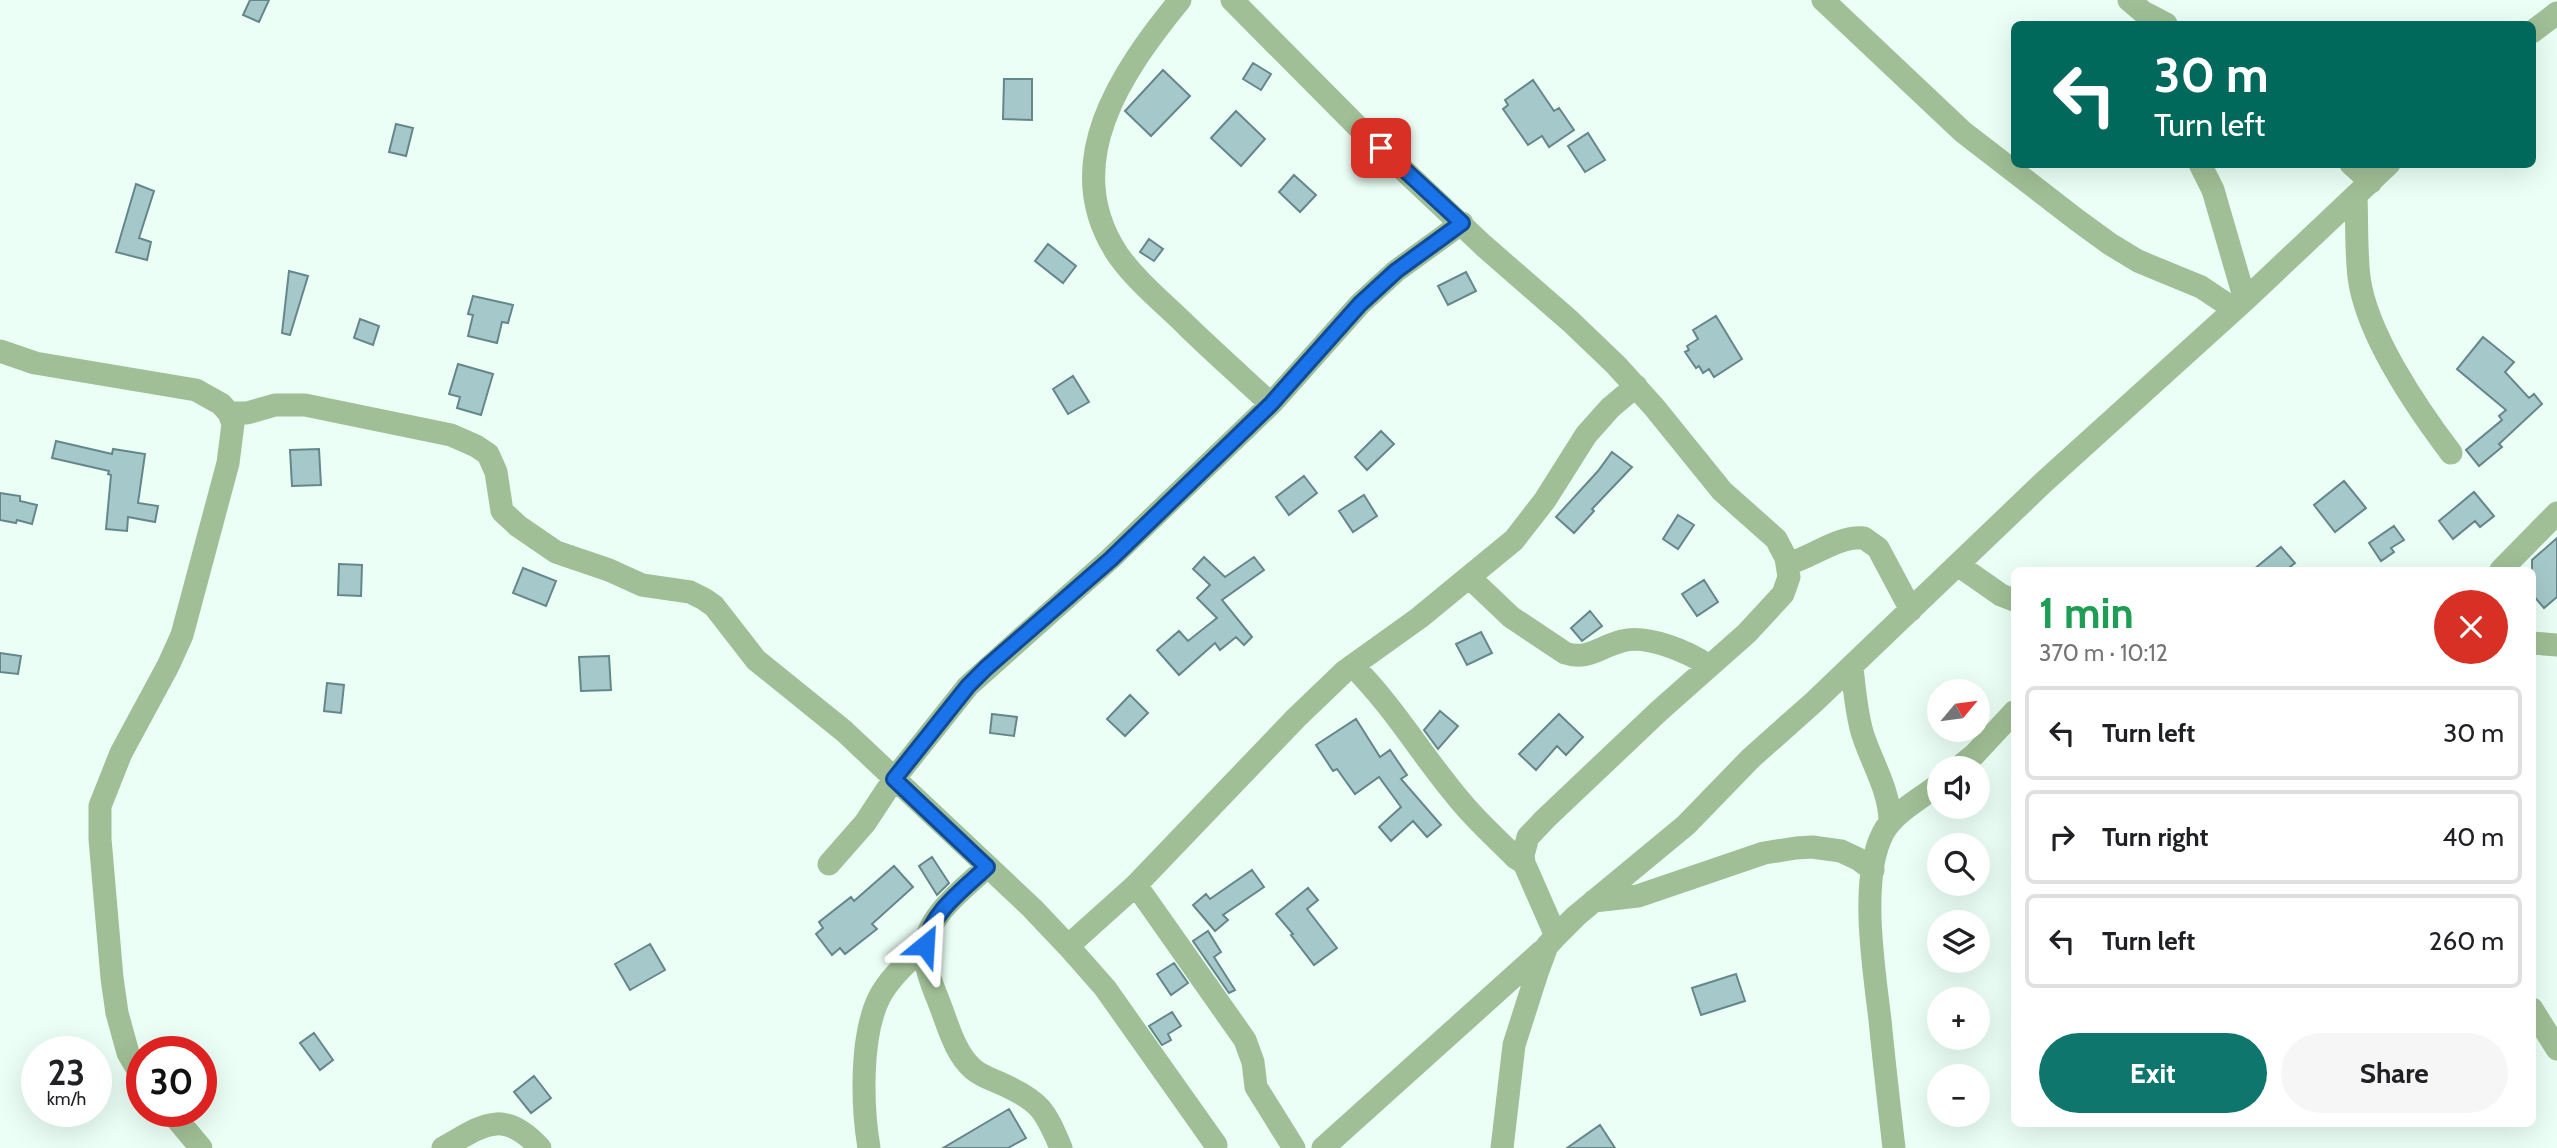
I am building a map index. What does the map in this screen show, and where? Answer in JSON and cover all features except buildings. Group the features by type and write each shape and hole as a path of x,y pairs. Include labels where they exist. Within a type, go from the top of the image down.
{"street":[{"path":"1180,0 1136,58 1111,99 1096,150 1096,203 1118,254 1140,281 1271,404"},
{"path":"1232,0 1362,131 1484,246 1570,321 1636,386 1722,491 1776,540 1786,558 1789,577 1783,594 1747,634 1571,792 1528,837 1523,855 1524,863 1552,941 1525,1004 1514,1045 1502,1148"},
{"path":"1823,0 1963,132 2077,220 2138,261 2239,304"},
{"path":"2142,12 2160,21"},
{"path":"2536,29 2557,13"},
{"path":"2202,168 2213,190 2239,304"},
{"path":"2353,168 2363,189 2359,278 2365,305 2379,338 2414,399 2451,453"},
{"path":"1323,1148 1594,901 1686,825 1751,758 1852,666 2045,481 2385,168"},
{"path":"830,864 865,823 894,779 977,677 1111,559 1271,404 1360,304 1396,271 1462,223"},
{"path":"0,351 35,363 197,390 212,398 229,413 233,424 228,463 182,635 164,675 121,753 100,806 100,839 117,1013 126,1046"},
{"path":"1068,946 1136,885 1296,718 1353,666 1470,578 1514,540 1545,500 1586,435 1610,408 1636,386"},
{"path":"229,413 247,413 285,404 317,406 375,421 451,435 488,454 493,463 502,511 518,526 556,552 609,570 642,585 690,592 714,606 756,660 818,708 1068,946 1105,988 1216,1145"},
{"path":"2504,567 2557,513"},
{"path":"1787,564 1814,555 1844,539 1864,538 1878,548 1911,610"},
{"path":"1958,565 2001,595 2011,599"},
{"path":"1470,578 1511,617 1575,657 1586,656 1629,639 1683,650 1709,666"},
{"path":"2536,643 2557,645"},
{"path":"1353,666 1403,722 1464,805 1524,863"},
{"path":"1852,666 1861,729 1890,804 1890,822"},
{"path":"1972,756 2011,715"},
{"path":"1894,1148 1871,918 1873,870 1882,835 1890,822 1927,793"},
{"path":"1594,901 1638,896 1764,853 1796,848 1841,851 1873,870"},
{"path":"987,867 945,909 930,929 925,945 926,963 961,1053 975,1070 1036,1102 1045,1114 1061,1148"},
{"path":"1136,885 1245,1041 1253,1062 1256,1087 1294,1148"},
{"path":"869,1148 863,1086 870,1023 879,997 925,945"},
{"path":"2536,1015 2557,1049"},
{"path":"443,1148 480,1127 494,1123 517,1128 540,1148"},
{"path":"183,1127 201,1148"}],"route":[{"path":"925,945 930,929 950,902 987,867 894,779 968,686 986,668 1111,559 1271,404 1360,304 1396,271 1462,223 1381,148"}]}
